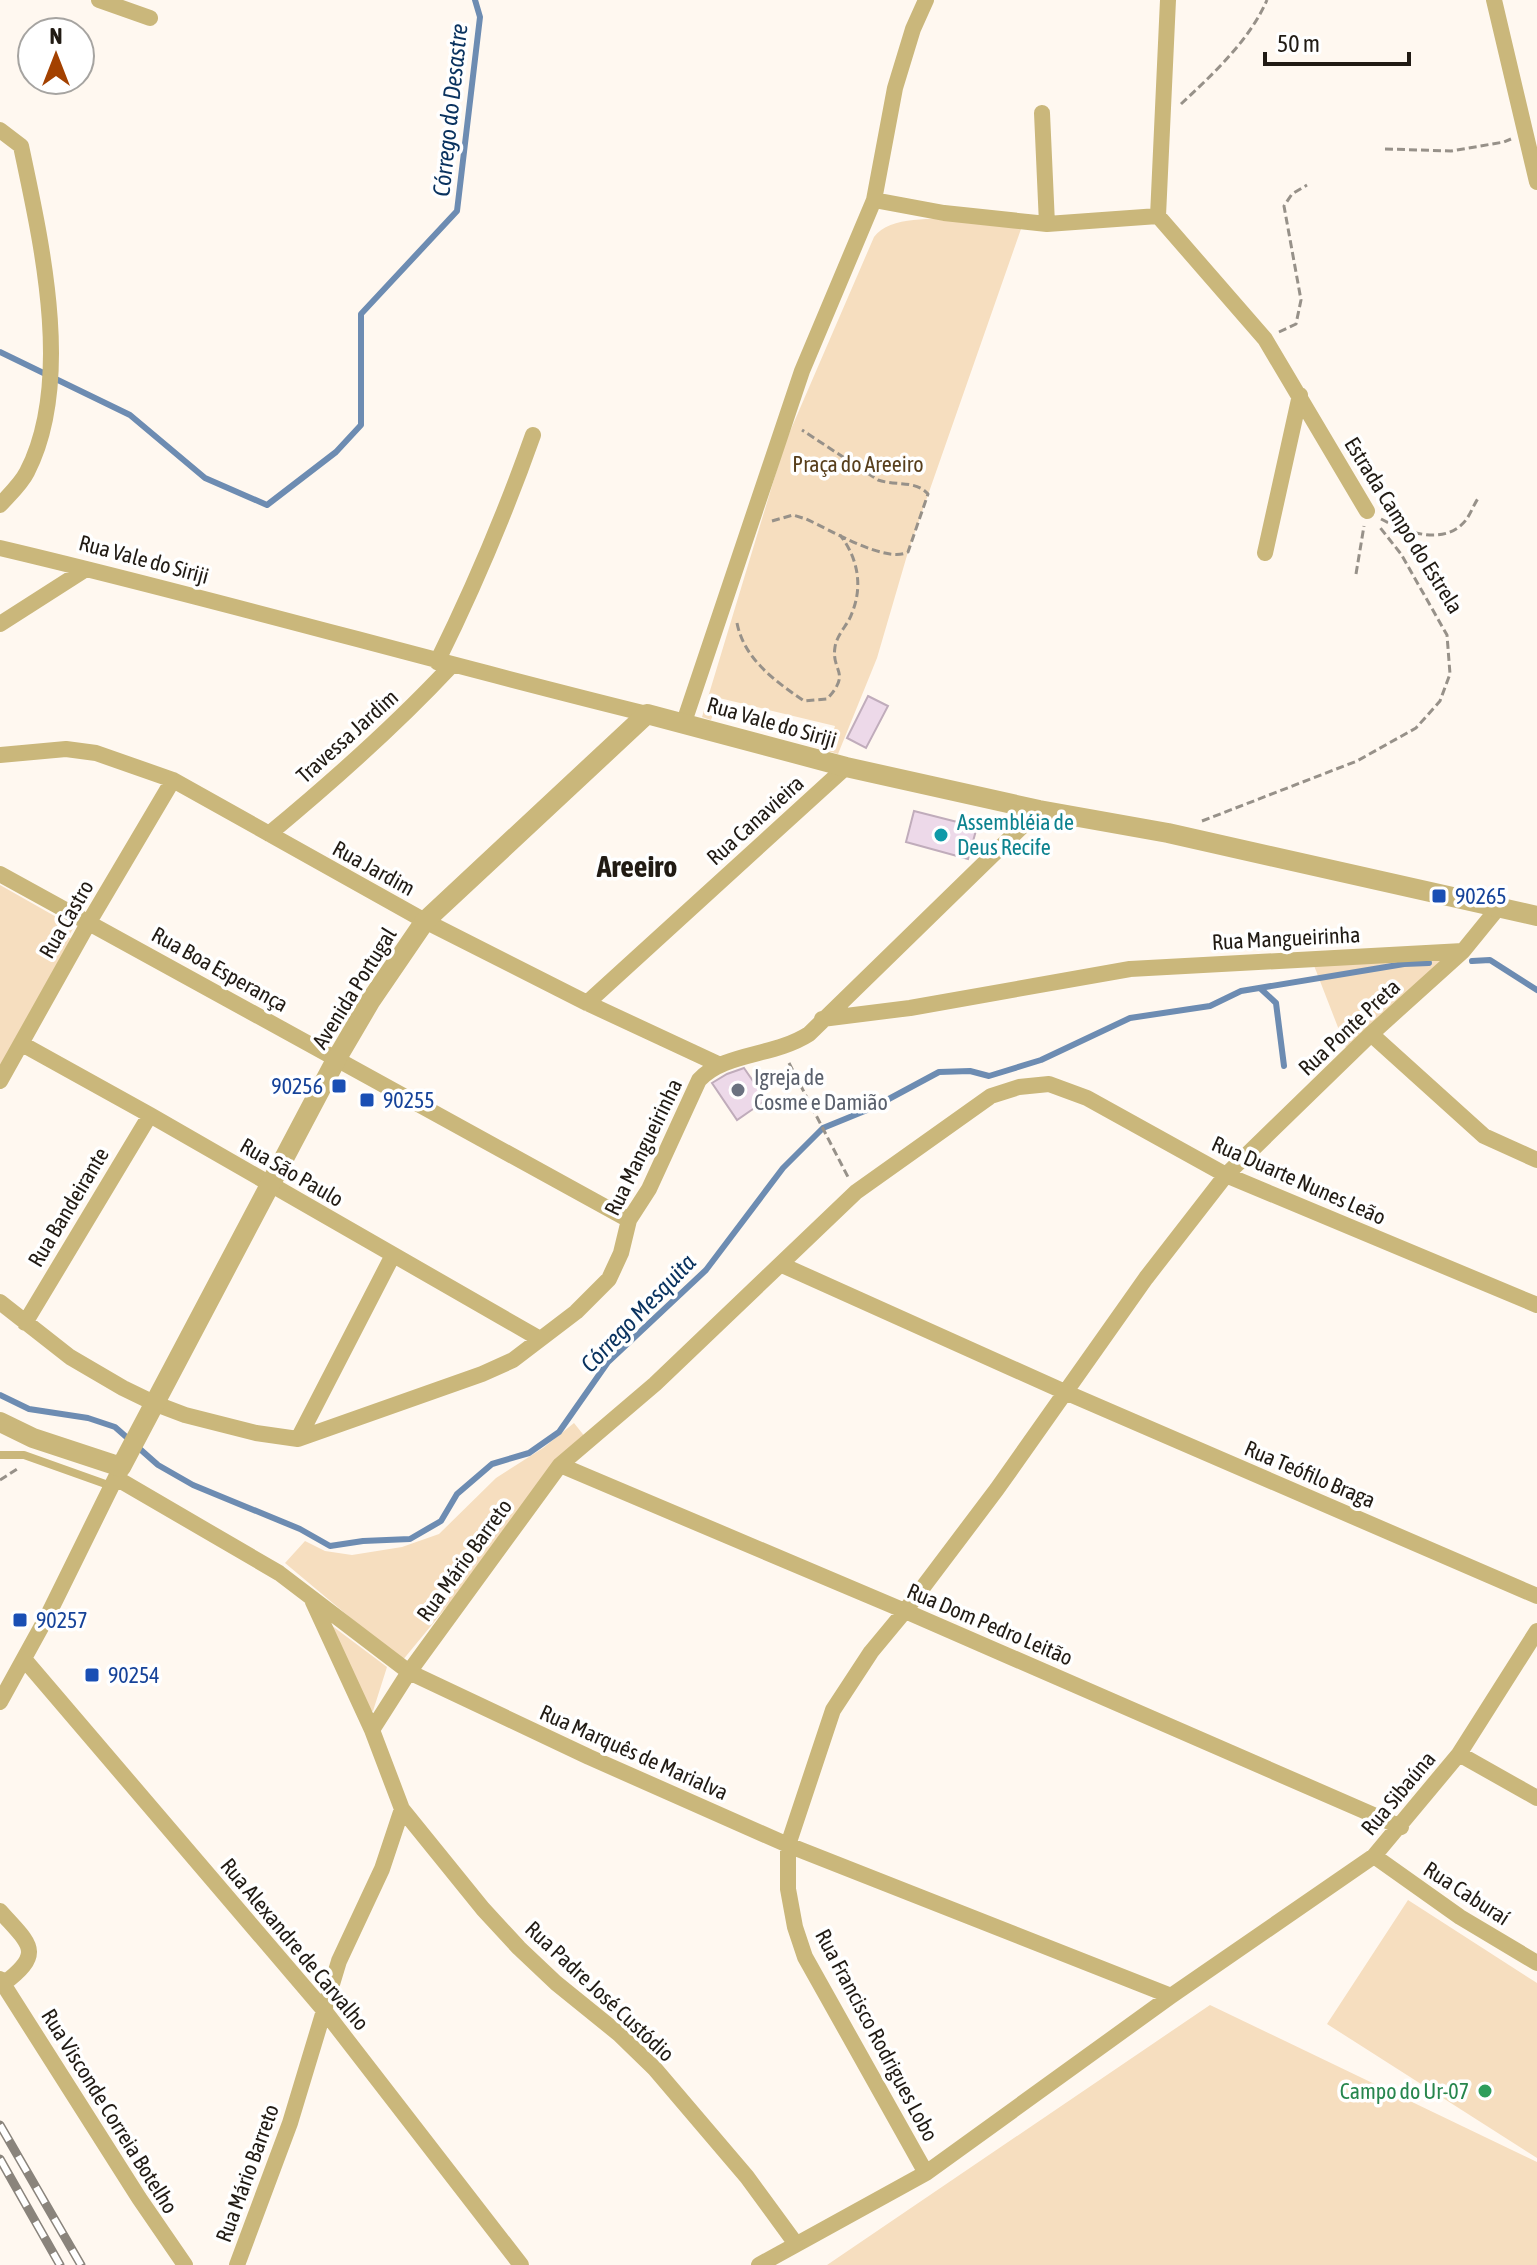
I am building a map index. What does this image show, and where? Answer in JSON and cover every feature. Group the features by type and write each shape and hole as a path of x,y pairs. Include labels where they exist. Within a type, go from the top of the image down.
{"street":[{"path":"99,0 150,18"},
{"path":"684,722 797,384 874,200 895,88 913,29 926,0"},
{"path":"874,200 944,213 1047,224 1158,216 1168,0"},
{"path":"1494,0 1537,182"},
{"path":"1042,113 1047,224"},
{"path":"0,130 21,146 42,246 51,360 44,421 27,473 0,505"},
{"name":"Estrada Campo do Estrela","path":"1158,216 1265,339 1367,511"},
{"path":"1265,553 1300,395"},
{"name":"Travessa Jardim","path":"269,834 345,771 408,712 444,664 533,435"},
{"name":"Rua Vale do Siriji","path":"0,548 444,664 684,722 846,767 1039,810 1168,833 1537,916"},
{"path":"0,624 86,569"},
{"name":"Avenida Portugal","path":"117,1477 337,1058 371,1000 425,921 647,714"},
{"name":"Rua Jardim","path":"0,755 66,749 96,753 173,780 425,921 587,1003 718,1064"},
{"name":"Rua Canavieira","path":"587,1003 846,767"},
{"name":"Rua Castro","path":"0,1081 173,780"},
{"path":"718,1064 781,1049 809,1034 1039,810"},
{"name":"Rua Boa Esperança","path":"0,874 629,1220"},
{"name":"Rua Ponte Preta","path":"1226,1175 1371,1034 1463,951 1498,908"},
{"name":"Rua Mangueirinha","path":"822,1019 910,1008 1130,969 1463,951"},
{"path":"1371,1034 1484,1136 1537,1160"},
{"name":"Rua São Paulo","path":"22,1044 540,1339"},
{"name":"Rua Mangueirinha","path":"0,1302 70,1357 156,1404 185,1415 256,1433 298,1439 482,1374 513,1360 576,1312 609,1279 621,1253 629,1220 649,1189 699,1080 718,1064"},
{"name":"Rua Duarte Nunes Leão","path":"1049,1084 1087,1098 1226,1175 1537,1305"},
{"name":"Rua Mário Barreto","path":"372,1730 409,1672 560,1465 655,1384 856,1192 991,1096 1019,1087 1049,1084"},
{"name":"Rua Bandeirante","path":"25,1323 150,1115"},
{"path":"905,1611 997,1489 1146,1278 1226,1175"},
{"path":"298,1439 393,1255"},
{"name":"Rua Teófilo Braga","path":"782,1265 1065,1392 1537,1596"},
{"path":"0,1422 117,1477 0,1702"},
{"name":"Rua Dom Pedro Leitão","path":"560,1465 1401,1827"},
{"name":"Rua Marquês de Marialva","path":"117,1477 279,1573 409,1672 589,1757 788,1845 1171,1996"},
{"path":"311,1598 372,1730 402,1809"},
{"name":"Rua Francisco Rodrigues Lobo","path":"905,1611 871,1652 833,1710 788,1845 788,1889 795,1927 805,1957 926,2173"},
{"name":"Rua Sibaúna","path":"759,2265 926,2173 1171,1996 1374,1856 1459,1754 1537,1631"},
{"name":"Rua Alexandre de Carvalho","path":"24,1659 323,2009 521,2265"},
{"path":"1459,1754 1537,1798"},
{"name":"Rua Mário Barreto","path":"237,2265 290,2123 339,1961 382,1869 402,1809"},
{"name":"Rua Padre José Custódio","path":"402,1809 483,1909 519,1948 655,2069 747,2177 796,2244"},
{"name":"Rua Caburaí","path":"1374,1856 1460,1917 1537,1963"},
{"path":"0,1911 29,1945 30,1954 22,1970 2,1982"},
{"name":"Rua Visconde Correia Botelho","path":"2,1982 185,2265"}],"lane":[{"path":"0,1455 24,1455 117,1477"}],"path":[{"path":"1163,121 1216,71 1258,19 1267,0"},
{"path":"1385,149 1451,151 1504,142 1525,131"},
{"path":"1265,339 1296,324 1301,300 1284,206 1292,194 1307,185"},
{"path":"769,522 793,515 884,554 902,555 908,552 928,494 922,487 892,485 878,480 793,423"},
{"path":"1356,574 1367,511 1401,529 1434,536 1449,534 1464,522 1479,497"},
{"name":"Estrada Campo do Estrela","path":"1168,833 1357,761 1416,728 1440,701 1450,674 1447,635 1401,554 1367,511"},
{"path":"735,611 741,641 752,657 782,687 804,701 827,699 838,687 841,676 835,646 852,615 858,578 849,546 839,534"},
{"path":"781,1049 856,1192"}],"green space":[{"name":"Praça do Areeiro","path":"959,218 1021,229 908,552 877,658 838,754 828,751 835,726 719,698 711,720 702,717 785,443 874,237 881,230 902,222"},
{"path":"0,885 74,927 68,937 76,941 0,1067"},
{"path":"1441,960 1440,963 1346,1048 1313,963"},
{"path":"574,1423 586,1438 402,1661 285,1563 305,1541 325,1551 352,1555 402,1547 439,1534 496,1478 543,1448"},
{"path":"331,1625 387,1667 373,1711 368,1710"},
{"name":"Campo do Ur-07","path":"1408,1900 1537,1983 1537,2158 1327,2024"},
{"path":"1210,2005 1537,2162 1537,2265 827,2265"}],"building":[{"path":"868,696 888,706 866,748 847,738"},
{"name":"Assembléia de Deus Recife","path":"914,811 977,827 968,859 906,842"},
{"name":"Igreja de Cosme e Damião","path":"744,1068 766,1100 737,1120 712,1083"}],"waterway":[{"name":"Córrego do Desastre","path":"0,352 130,415 205,478 267,505 336,452 361,425 361,314 457,211 480,17 475,0"},
{"path":"1472,961 1490,960 1537,990"},
{"name":"Córrego Mesquita","path":"0,1395 29,1409 88,1418 115,1427 158,1465 193,1485 300,1529 330,1546 410,1539 441,1521 457,1494 492,1464 529,1453 559,1432 608,1362 706,1270 783,1168 823,1128 872,1108 939,1072 970,1071 989,1076 1041,1060 1130,1018 1210,1006 1241,991 1404,964 1429,963"},
{"path":"1261,989 1276,1003 1284,1066"}],"railway":[{"path":"0,2125 81,2265"},
{"path":"0,2159 60,2265"}],"place":[{"name":"Assembléia de Deus Recife","path":"941,835"},
{"name":"90265","path":"1439,896"},
{"name":"90256","path":"339,1086"},
{"name":"Igreja de Cosme e Damião","path":"738,1090"},
{"name":"90255","path":"367,1100"},
{"name":"90257","path":"20,1620"},
{"name":"90254","path":"92,1675"},
{"name":"Campo do Ur-07","path":"1485,2091"}],"district":[{"name":"Areeiro","path":"637,866"}]}
